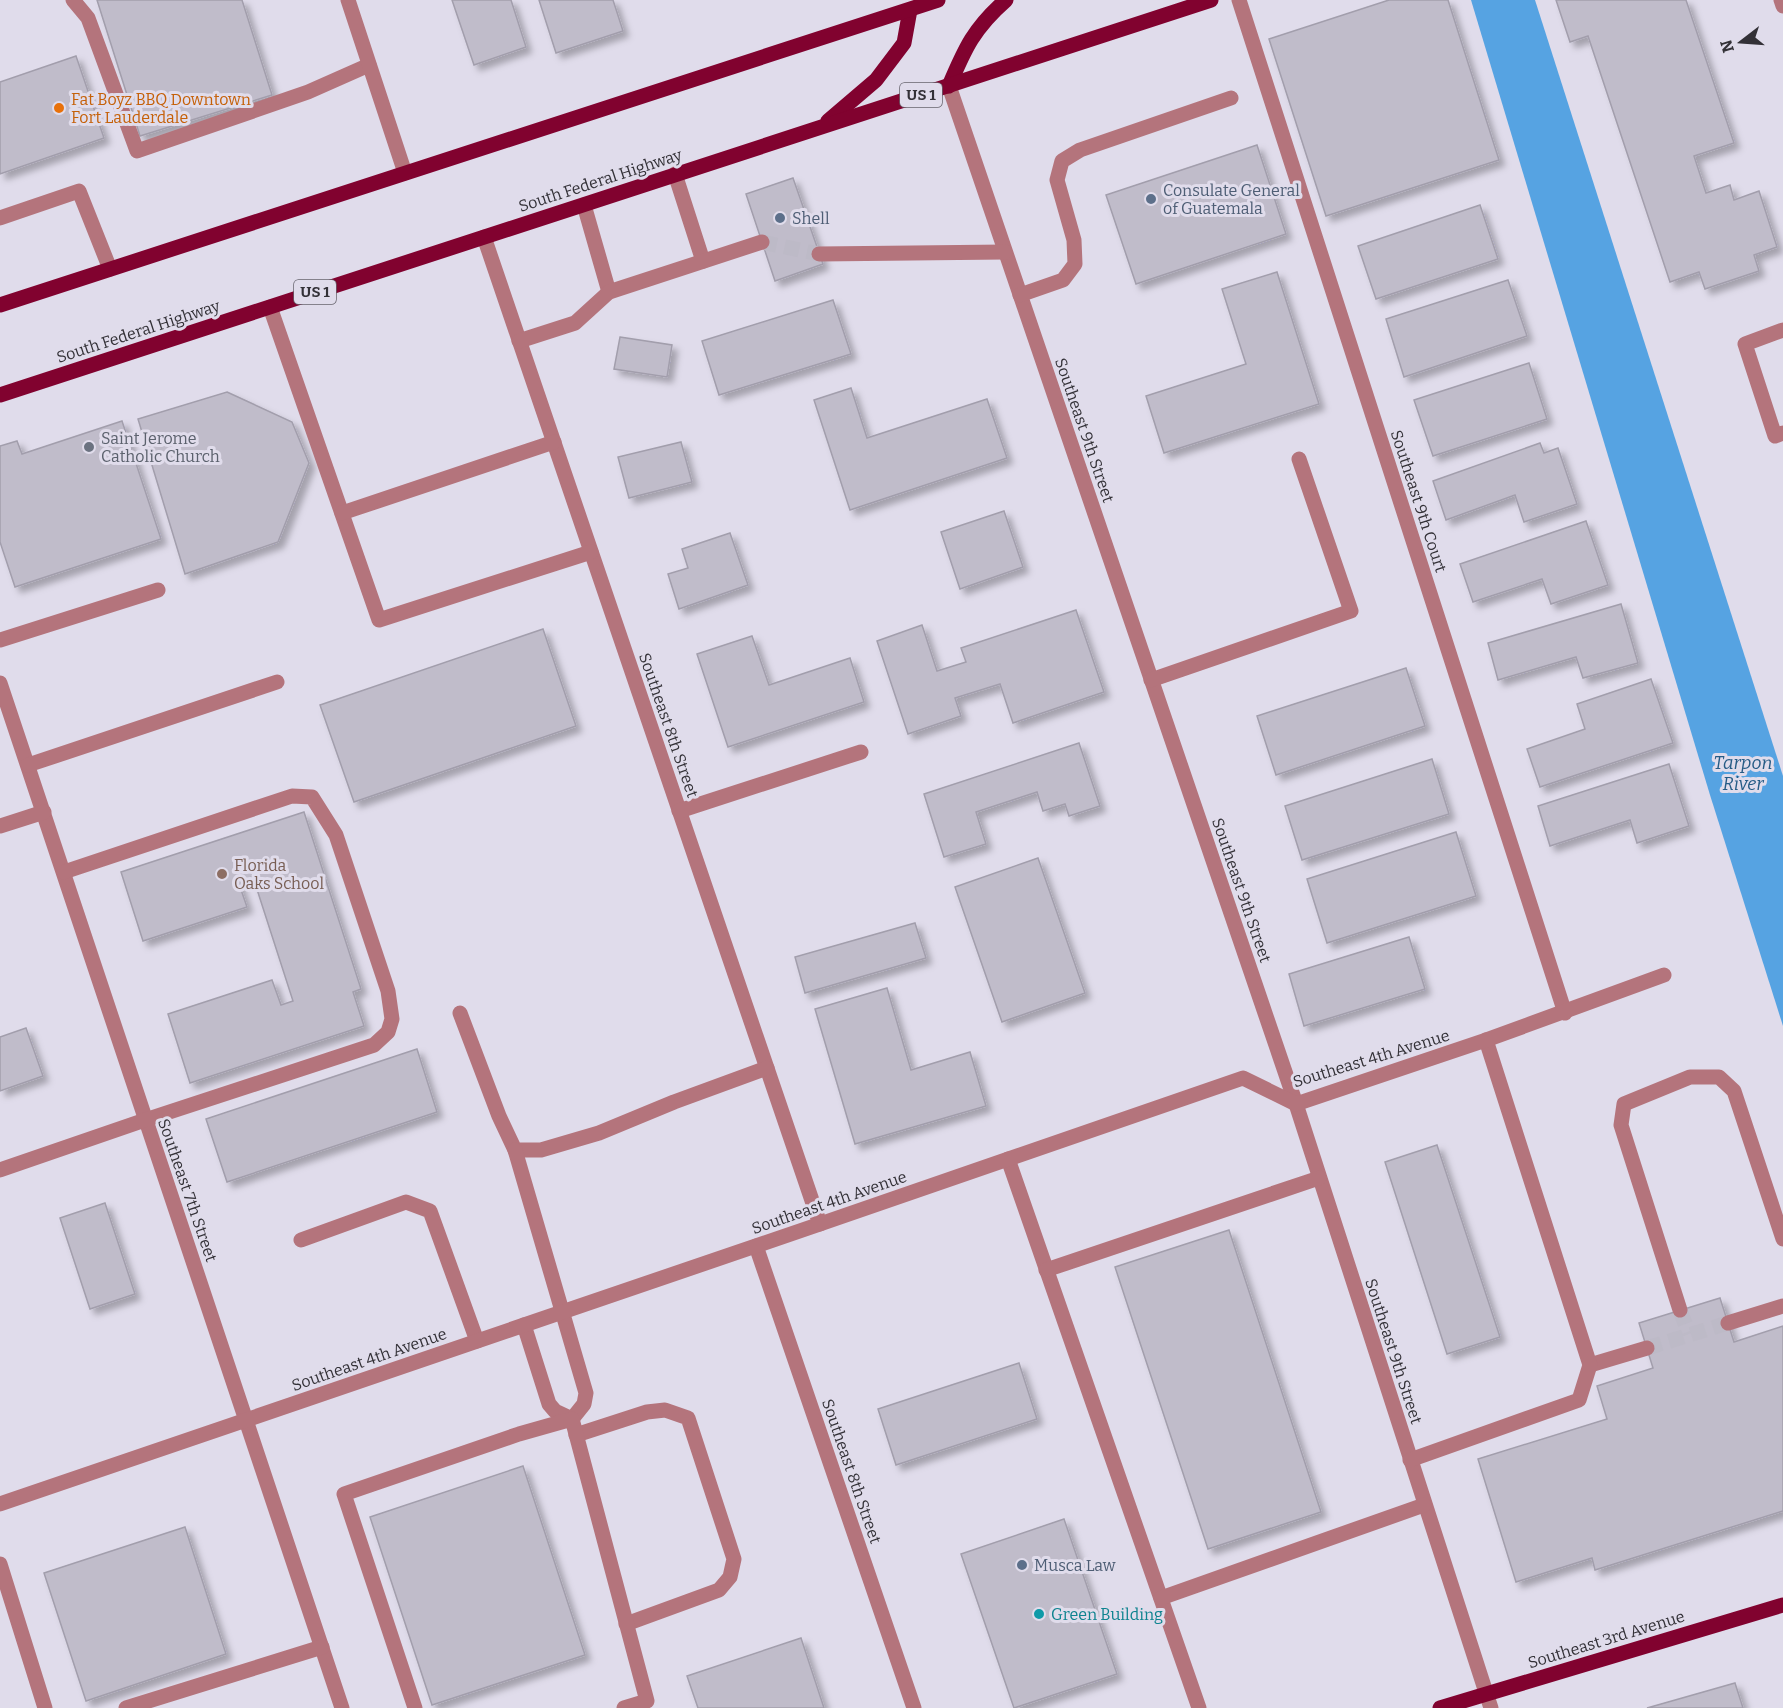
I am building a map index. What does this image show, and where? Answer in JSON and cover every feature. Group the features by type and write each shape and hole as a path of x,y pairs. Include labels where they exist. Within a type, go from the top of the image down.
{"main road":[{"path":"0,305 908,5 938,0"},
{"path":"949,86 969,40 990,13 1006,0"},
{"name":"South Federal Highway","path":"0,395 1211,0"},
{"path":"824,125 876,80 904,43 908,5"},
{"name":"Southeast 3rd Avenue","path":"1440,1708 1488,1701 1783,1605"}],"street":[{"path":"73,0 88,18 137,151 308,92 369,65"},
{"path":"348,0 405,173"},
{"name":"Southeast 9th Court","path":"1239,0 1565,1013"},
{"path":"1781,0 1783,6"},
{"name":"Southeast 9th Street","path":"949,86 1296,1104 1488,1701"},
{"path":"1020,295 1063,280 1075,264 1074,240 1057,180 1062,161 1080,150 1231,98"},
{"path":"675,174 703,261"},
{"path":"0,218 79,191 110,269"},
{"path":"584,204 609,292"},
{"name":"Southeast 8th Street","path":"484,237 820,1224"},
{"path":"519,341 575,323 609,292 762,242"},
{"path":"819,254 1005,252"},
{"path":"270,307 379,620 591,552"},
{"path":"1783,330 1745,344 1775,436 1783,433"},
{"path":"342,513 554,442"},
{"path":"1151,680 1351,611 1299,459"},
{"path":"0,640 159,590"},
{"path":"28,765 277,682"},
{"name":"Southeast 7th Street","path":"0,683 342,1708"},
{"path":"680,811 861,752"},
{"path":"0,1170 374,1046 388,1032 392,1019 384,980 336,835 312,797 292,796 64,872"},
{"path":"0,826 44,812"},
{"name":"Southeast 4th Avenue","path":"0,1504 1243,1078 1296,1104 1565,1013 1664,975"},
{"path":"415,1708 344,1494 519,1434 572,1419 584,1404 586,1393 515,1150 499,1116 460,1013"},
{"path":"1410,1460 1579,1400 1590,1365 1486,1040"},
{"path":"515,1150 541,1150 599,1133 674,1102 767,1068"},
{"path":"1680,1310 1621,1125 1624,1104 1690,1077 1719,1077 1734,1090 1783,1239"},
{"path":"1008,1159 1199,1708"},
{"path":"1046,1270 1319,1178"},
{"path":"301,1240 406,1203 430,1211 477,1341"},
{"name":"Southeast 8th Street","path":"756,1246 915,1708"},
{"path":"1728,1323 1783,1306"},
{"path":"524,1325 549,1404 555,1411 572,1419"},
{"path":"1590,1365 1647,1348"},
{"path":"576,1435 647,1412 665,1410 688,1418 734,1559 730,1577 719,1590 626,1624"},
{"path":"572,1419 648,1705 624,1708"},
{"path":"1161,1598 1424,1505"},
{"path":"0,1564 45,1708"},
{"path":"126,1708 322,1647"}],"water":[{"name":"Tarpon River","path":"1471,0 1535,0 1783,776 1783,1026 1710,795"}],"building":[{"path":"97,0 242,0 272,95 140,136"},
{"path":"452,0 511,0 526,47 474,65"},
{"path":"539,0 613,0 623,31 556,53"},
{"path":"1389,0 1448,0 1499,160 1326,216 1269,39"},
{"path":"1556,0 1686,0 1734,143 1694,156 1706,193 1730,185 1734,200 1759,191 1777,247 1754,255 1759,271 1705,289 1699,272 1670,282 1588,36 1570,42"},
{"path":"76,56 104,138 0,174 0,82"},
{"path":"1257,145 1286,234 1136,284 1106,195"},
{"name":"Shell","path":"793,178 823,264 775,281 746,194"},
{"path":"1480,205 1498,259 1376,299 1358,246"},
{"path":"1277,272 1319,404 1164,453 1146,396 1246,364 1222,289"},
{"path":"1508,280 1527,336 1404,377 1386,319"},
{"path":"833,300 851,354 719,395 702,341"},
{"path":"620,337 672,345 667,377 614,369"},
{"path":"1529,363 1547,419 1433,456 1414,400"},
{"path":"851,388 867,438 987,399 1007,458 850,510 814,400"},
{"path":"227,392 292,422 309,463 278,542 185,574 138,419"},
{"path":"122,421 161,539 15,587 0,542 0,446 17,441 22,454"},
{"path":"681,442 692,482 629,498 618,457"},
{"path":"1540,443 1544,453 1558,448 1577,504 1524,522 1515,495 1446,520 1433,481"},
{"path":"1004,511 1023,567 960,589 941,532"},
{"path":"1586,521 1608,585 1551,604 1542,579 1473,602 1460,564"},
{"path":"730,533 748,585 679,609 668,574 688,568 682,549"},
{"path":"1621,604 1638,663 1583,678 1576,657 1498,680 1488,643"},
{"path":"1076,610 1104,692 1013,723 1000,684 955,698 961,716 908,734 877,641 922,625 937,671 966,662 961,648"},
{"path":"543,629 576,726 354,802 320,705"},
{"path":"752,636 769,685 850,658 864,702 728,747 697,654"},
{"path":"1406,668 1425,726 1276,775 1257,716"},
{"path":"1651,679 1673,743 1540,787 1527,749 1585,729 1577,704"},
{"path":"1079,743 1100,806 1069,816 1065,804 1043,811 1037,792 976,812 986,844 944,857 924,794"},
{"path":"1432,759 1449,814 1302,860 1285,806"},
{"path":"1669,764 1689,826 1637,843 1630,820 1550,846 1538,806"},
{"path":"304,812 361,989 353,992 364,1026 190,1083 168,1014 272,980 281,1005 293,1001 253,877 238,881 247,907 143,941 121,872"},
{"path":"1456,832 1476,896 1327,943 1307,879"},
{"path":"1038,858 1085,993 1002,1022 955,887"},
{"path":"915,923 926,958 805,993 795,957"},
{"path":"1409,937 1425,989 1304,1026 1289,974"},
{"path":"887,988 911,1070 970,1052 986,1106 855,1144 815,1009"},
{"path":"26,1028 43,1076 0,1091 0,1037"},
{"path":"417,1049 437,1112 227,1182 206,1119"},
{"path":"1437,1145 1500,1337 1447,1354 1385,1162"},
{"path":"105,1203 135,1294 90,1309 60,1218"},
{"path":"1229,1230 1321,1512 1208,1549 1115,1267"},
{"path":"1720,1298 1734,1342 1783,1326 1783,1511 1595,1570 1592,1558 1516,1582 1478,1459 1607,1419 1597,1386 1653,1368 1639,1323"},
{"path":"1019,1363 1037,1419 896,1465 878,1409"},
{"path":"523,1466 585,1655 432,1705 370,1517"},
{"name":"Green Building","path":"1064,1519 1117,1674 1014,1708 961,1554"},
{"path":"185,1527 226,1654 86,1701 44,1573"},
{"path":"801,1638 824,1708 698,1708 687,1676"},
{"path":"1735,1683 1743,1708 1647,1708"}],"tunnel":[{"path":"762,242 819,254"},
{"path":"1680,1310 1689,1334"},
{"path":"1647,1348 1728,1323"}],"place":[{"name":"Fat Boyz BBQ Downtown Fort Lauderdale","path":"59,108"},
{"name":"Consulate General of Guatemala","path":"1151,199"},
{"name":"Shell","path":"780,218"},
{"name":"Saint Jerome Catholic Church","path":"89,447"},
{"name":"Florida Oaks School","path":"222,874"},
{"name":"Musca Law","path":"1022,1565"},
{"name":"Green Building","path":"1039,1614"}]}
